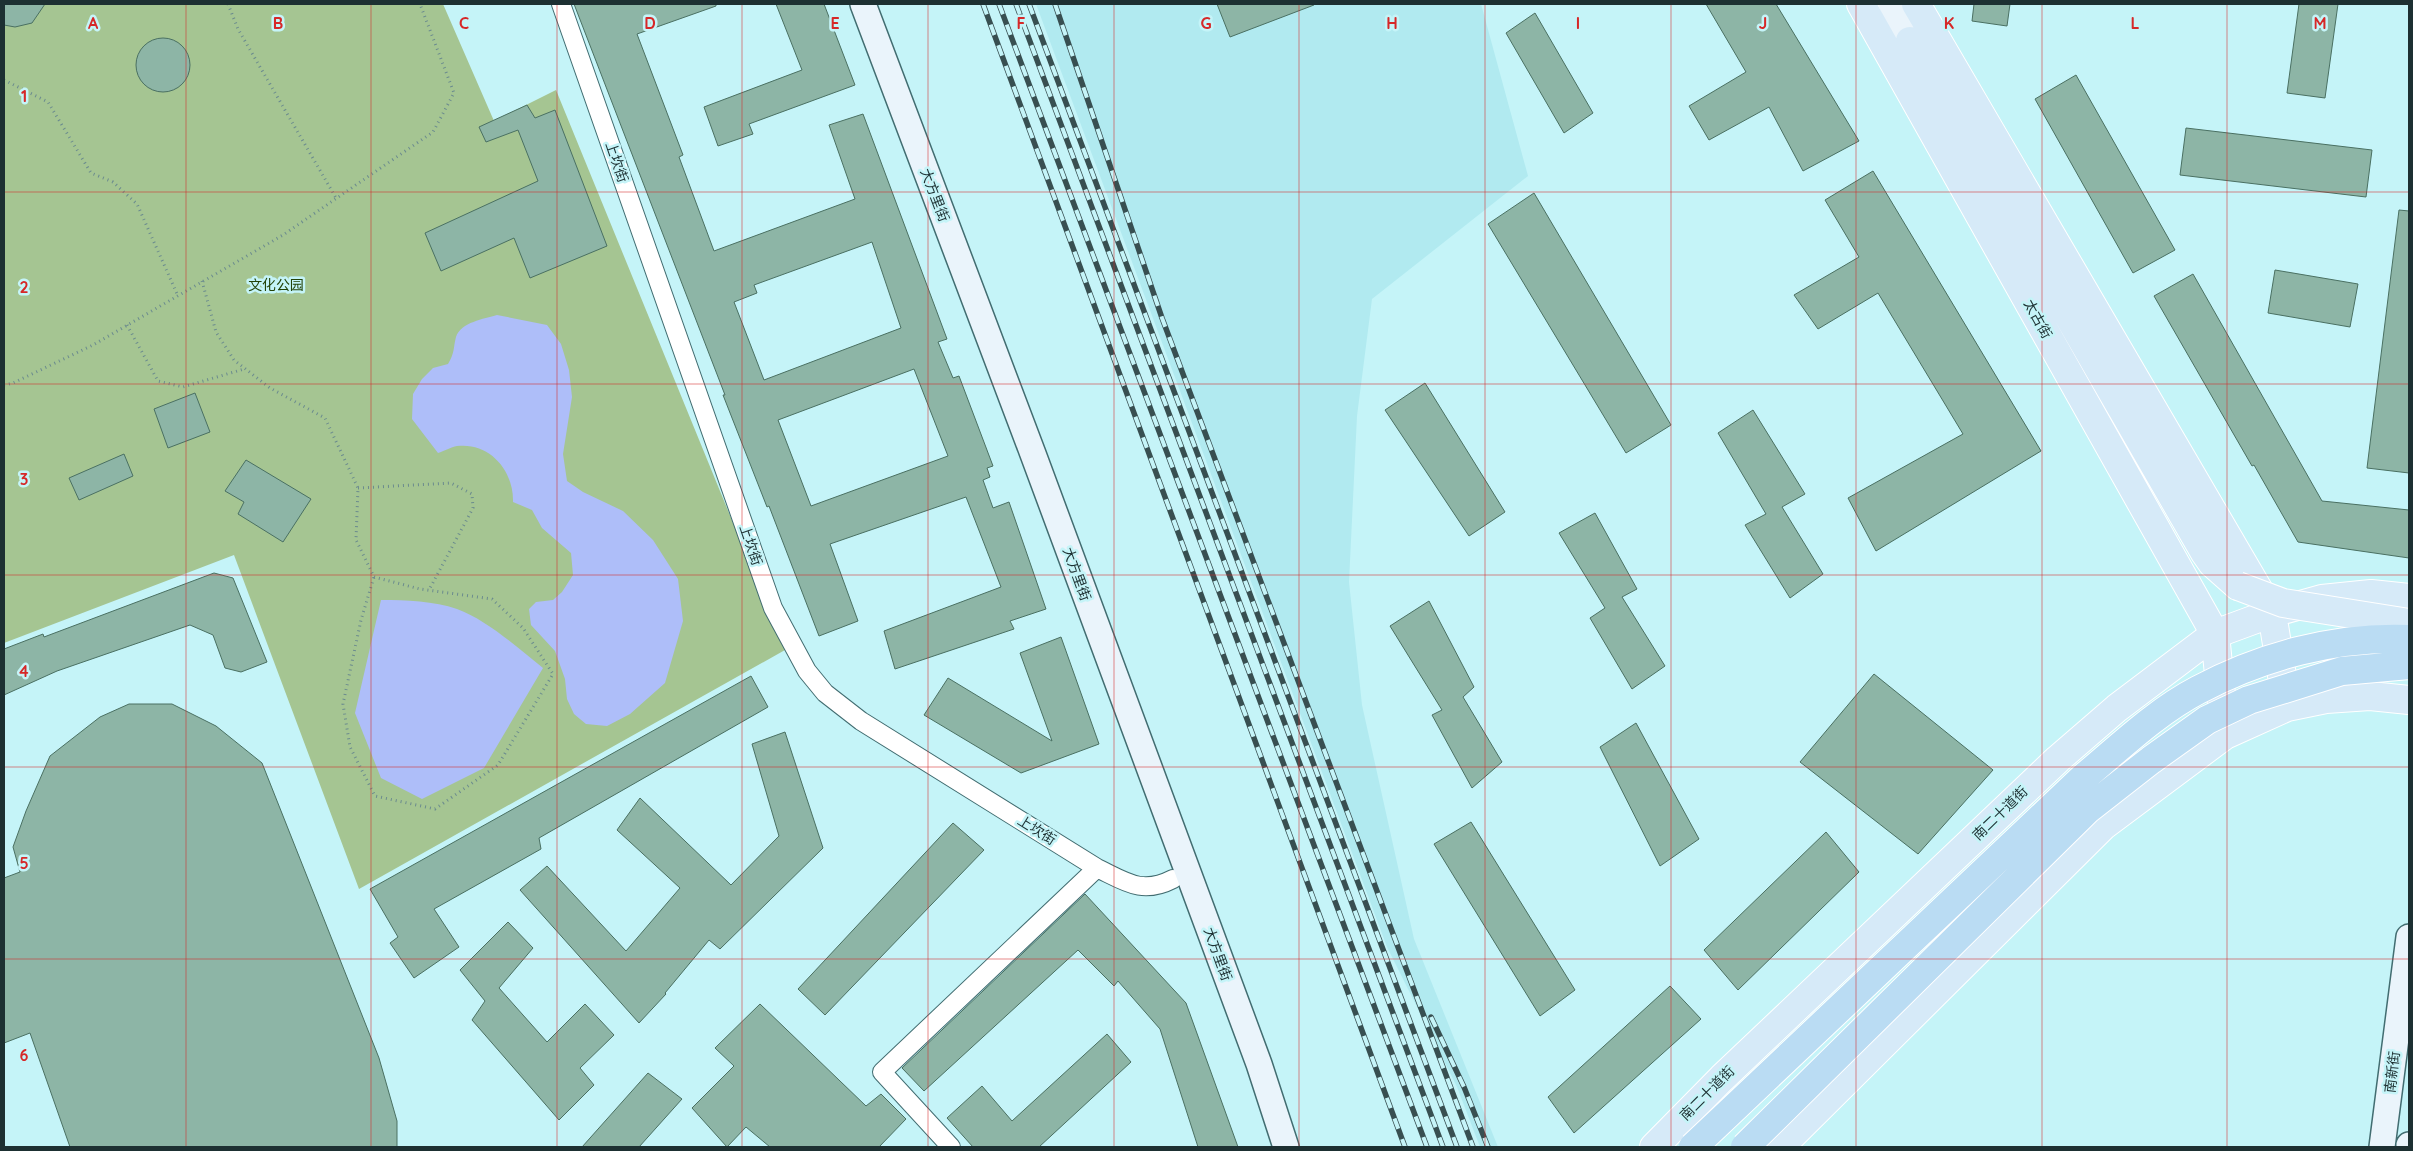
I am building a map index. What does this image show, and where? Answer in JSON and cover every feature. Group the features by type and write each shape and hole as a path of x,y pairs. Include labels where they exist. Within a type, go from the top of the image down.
{"highway":[{"path":"1693,1147 2084,777 2142,728 2197,690 2280,656 2332,644 2386,638 2409,639"},
{"path":"1746,1147 2087,810 2151,760 2207,720 2248,700 2342,671 2409,665"}],"main road":[{"name":"大方里街","path":"848,4 1173,879 1270,1147"},
{"name":"大方里街","path":"863,4 1259,1064 1286,1147"},
{"name":"太古街","path":"1861,4 2215,634"},
{"name":"太古街","path":"1891,4 1910,41 2212,563 2238,586 2282,603 2409,623"},
{"path":"1916,4 2272,613 2288,707"},
{"name":"南二十道街","path":"1654,1147 1722,1078 2058,759 2117,708 2215,634 2272,613 2322,599 2371,594 2409,598"},
{"path":"2215,634 2225,735"},
{"path":"1780,1147 2103,826 2225,735 2288,707 2326,699 2370,696 2409,700"},
{"name":"南新街","path":"2382,1147 2409,937"}],"street":[{"name":"上坎街","path":"561,4 774,608 807,671 825,693 861,721 1097,868 1131,884 1157,887 1173,879"},
{"path":"950,1147 882,1072 1097,868"}],"path":[{"path":"228,4 238,29 336,198"},
{"path":"4,385 13,383 93,345 283,235 433,132 454,94 420,4"},
{"path":"4,80 48,102 91,173 113,182 137,204 178,296"},
{"path":"202,282 216,332 234,360 270,388 325,418 358,488 356,540 374,577 361,620 343,704 350,747 375,796 435,809 498,765 553,674 522,628 492,599 429,590 374,577"},
{"path":"127,325 158,380 183,387 245,369"},
{"path":"358,488 451,483 472,494 473,508 429,590"}],"shaded area":[{"path":"1036,4 1481,4 1528,176 1372,299 1357,416 1349,582 1362,705 1414,939 1498,1147 1480,1147 1457,1087 1387,947"}],"green space":[{"name":"文化公园","path":"4,4 443,4 494,121 556,90 785,650 359,889 234,555 4,643"}],"water":[{"path":"497,315 547,325 561,344 569,370 572,397 563,454 567,481 583,492 623,511 653,540 678,579 683,621 665,683 630,714 607,726 586,724 574,714 567,699 565,679 555,651 531,625 529,609 536,602 553,600 562,592 573,575 571,553 542,528 532,510 513,502 509,480 498,461 480,449 469,446 457,446 438,453 412,419 413,394 422,379 433,368 448,364 459,332 474,322"},
{"path":"381,600 429,603 457,609 491,627 543,668 484,768 422,799 381,778 355,713"}],"building":[{"path":"4,4 45,4 32,23 15,27 4,25"},
{"path":"574,4 716,4 716,6 637,34 683,155 679,157 714,251 855,199 829,125 863,114 947,339 938,342 953,378 959,376 993,466 987,468 990,477 983,480 993,508 1009,502 1046,609 1010,621 1014,629 895,669 884,631 1001,587 966,497 830,544 858,621 819,636 769,506 767,507 723,395 725,395","holes":["872,242 901,328 764,380 734,302 757,293 754,285","914,369 948,456 811,506 778,420"]},
{"path":"776,4 824,4 855,85 749,124 753,134 718,146 704,107 802,70"},
{"path":"1217,4 1314,4 1314,5 1230,37"},
{"path":"1706,4 1776,4 1859,141 1803,171 1769,107 1709,140 1689,106 1746,72"},
{"path":"1974,4 2010,4 2007,26 1972,21"},
{"path":"2299,4 2338,4 2325,98 2287,93"},
{"path":"1535,13 1593,113 1564,133 1506,33"},
{"path":"163,38 173,40 182,46 188,55 190,65 188,75 182,84 173,90 163,92 153,90 144,84 138,75 136,65 138,55 144,46 153,40"},
{"path":"2076,75 2175,250 2133,273 2035,99"},
{"path":"527,105 535,118 555,110 607,246 530,278 514,238 441,271 425,233 538,181 518,130 486,142 479,127"},
{"path":"2186,128 2372,150 2366,197 2180,175"},
{"path":"1873,171 2041,451 1876,551 1848,498 1963,434 1878,293 1818,329 1794,295 1859,257 1825,200"},
{"path":"1534,193 1671,425 1626,453 1488,224"},
{"path":"2399,210 2409,211 2409,473 2367,468"},
{"path":"2275,270 2358,284 2350,327 2268,313"},
{"path":"2193,274 2322,501 2409,510 2409,558 2298,542 2154,296"},
{"path":"1425,383 1505,512 1469,536 1385,410"},
{"path":"195,393 210,432 168,448 154,409"},
{"path":"1753,410 1805,494 1782,507 1823,574 1790,598 1745,525 1766,514 1718,433"},
{"path":"124,454 133,476 79,500 69,478"},
{"path":"246,460 311,499 283,542 238,514 244,502 225,491"},
{"path":"1595,513 1637,589 1622,597 1665,666 1632,689 1590,618 1605,608 1559,533"},
{"path":"214,573 233,578 267,662 241,672 225,668 213,635 190,625 57,671 4,695 4,649 43,634 44,637"},
{"path":"1429,601 1474,687 1463,697 1502,762 1472,788 1432,715 1442,710 1390,626"},
{"path":"1061,637 1099,744 1021,773 924,715 948,678 1052,741 1020,653"},
{"path":"1874,674 1993,770 1918,854 1800,762"},
{"path":"751,676 768,707 539,838 541,849 434,909 459,947 414,978 390,943 398,937 370,889"},
{"path":"129,704 172,704 216,726 262,763 379,1058 397,1121 397,1147 70,1147 30,1033 4,1043 4,878 20,872 13,847 26,811 50,756 100,717"},
{"path":"1636,723 1699,839 1660,866 1600,747"},
{"path":"785,732 823,848 720,949 709,940 666,994 639,1023 520,890 547,866 626,951 680,888 617,830 640,798 731,885 779,836 752,744"},
{"path":"1471,822 1575,990 1540,1016 1434,844"},
{"path":"953,823 984,850 825,1015 798,989"},
{"path":"1826,832 1859,872 1738,990 1704,950"},
{"path":"1085,894 1186,1003 1238,1147 1198,1147 1160,1029 1118,981 1114,986 1078,950 924,1091 902,1068"},
{"path":"508,922 533,948 499,988 547,1042 585,1004 614,1035 580,1068 594,1085 559,1120 472,1020 485,1001 460,970"},
{"path":"1670,986 1701,1019 1574,1133 1548,1097"},
{"path":"760,1004 866,1106 881,1094 906,1119 879,1147 770,1147 746,1127 727,1147 692,1108 734,1066 715,1048"},
{"path":"1107,1034 1131,1062 1039,1147 973,1147 947,1118 982,1086 1012,1121"},
{"path":"648,1073 682,1099 639,1147 582,1147"}],"railway":[{"path":"983,4 1405,1147"},
{"path":"999,4 1427,1147"},
{"path":"1016,4 1443,1147"},
{"path":"1029,4 1457,1147"},
{"path":"1055,4 1162,318 1473,1147"},
{"path":"1431,1017 1464,1087 1488,1147"}]}
